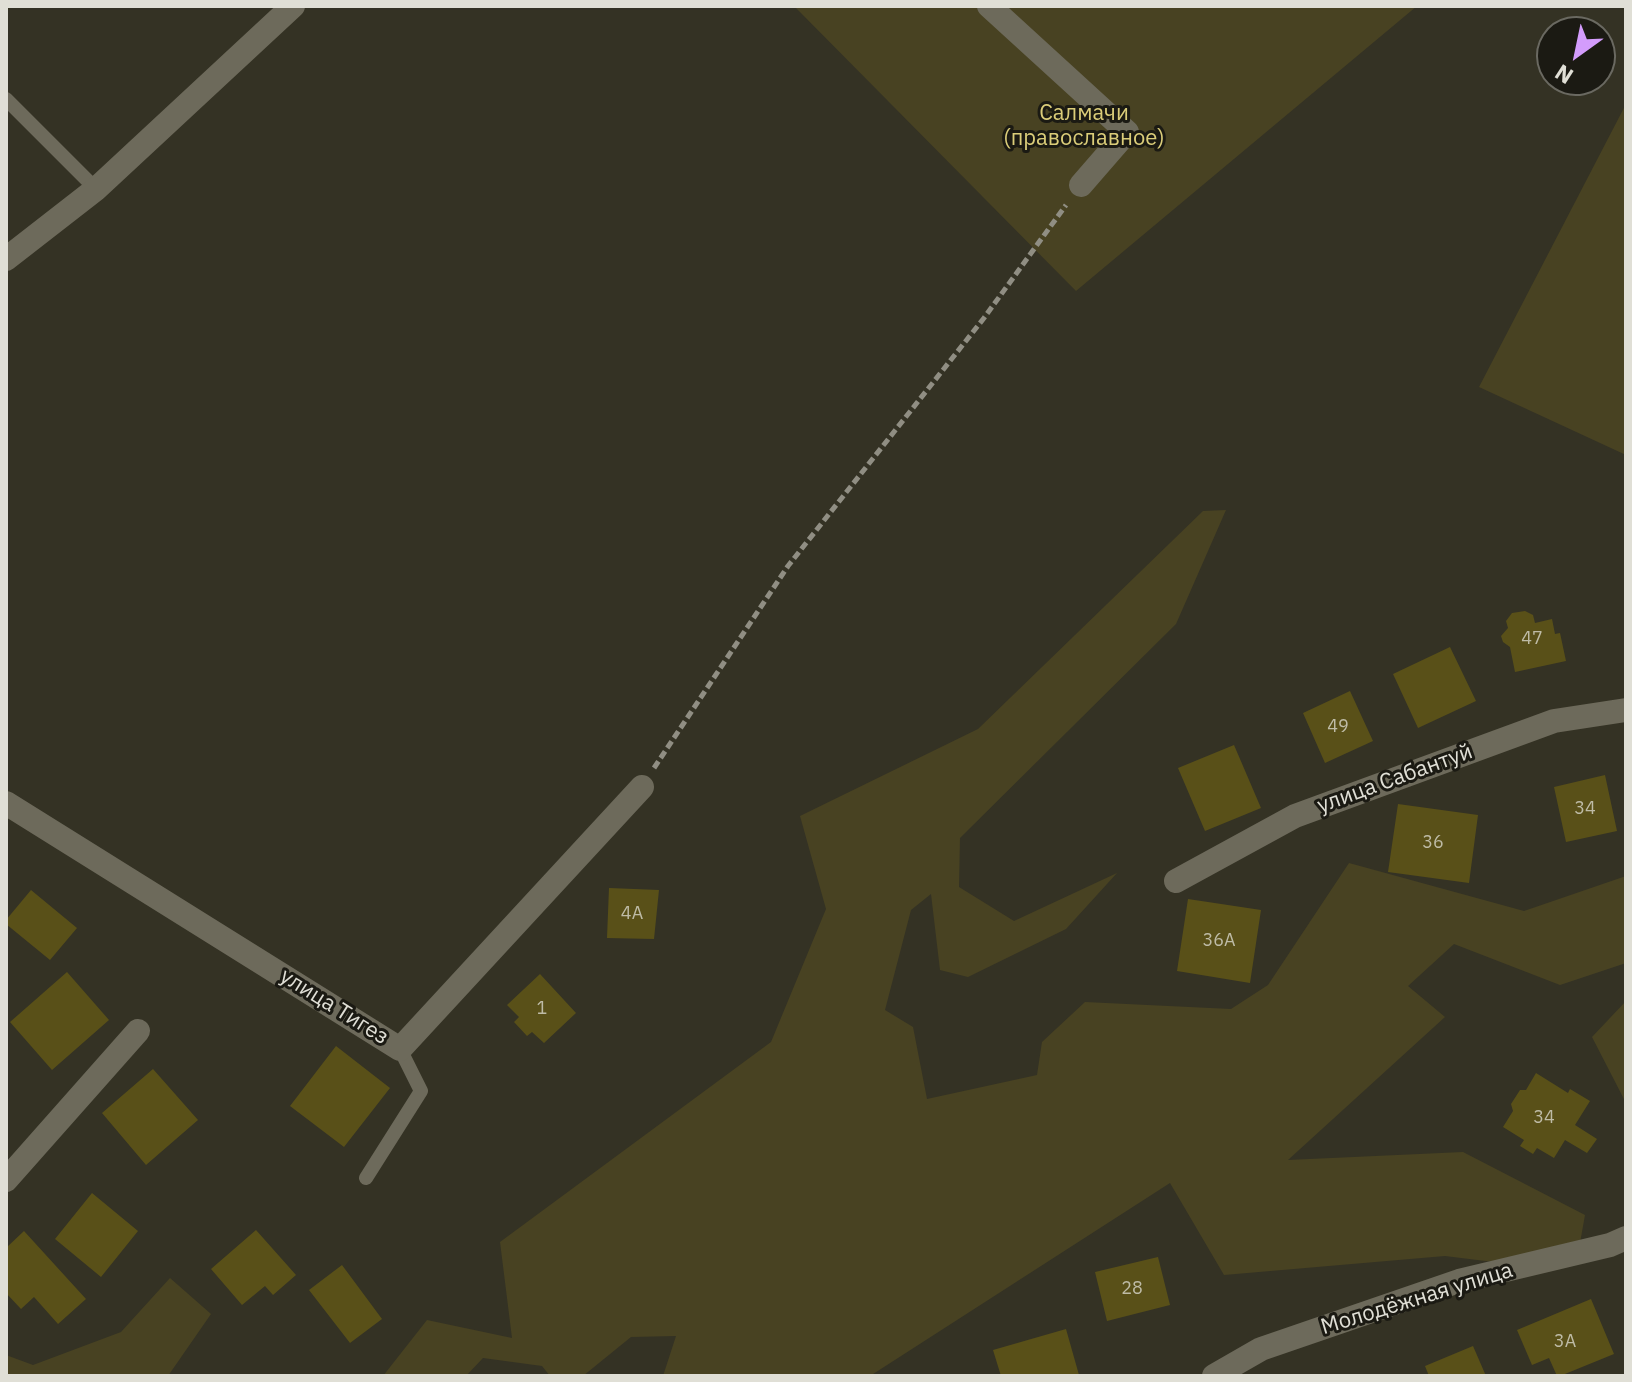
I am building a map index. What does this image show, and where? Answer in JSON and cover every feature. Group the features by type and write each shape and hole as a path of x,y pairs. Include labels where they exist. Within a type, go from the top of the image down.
{"street":[{"path":"6,259 96,189 293,6"},
{"path":"989,6 1127,132 1081,185"},
{"name":"улица Сабантуй","path":"1176,881 1295,816 1554,721 1626,710"},
{"name":"улица Тигез","path":"6,803 400,1049 642,787"},
{"path":"6,1180 138,1031"},
{"name":"Молодёжная улица","path":"1214,1376 1261,1349 1459,1281 1610,1245 1626,1238"}],"lane":[{"path":"6,99 96,189"},
{"path":"366,1178 421,1091 400,1049"}],"path":[{"path":"642,787 788,566 984,318 1081,185"}],"green space":[{"name":"Салмачи (православное)","path":"794,6 1417,6 1076,291"},
{"path":"1626,104 1626,455 1479,387"},
{"path":"1226,510 1176,624 960,838 959,887 1014,921 1117,873 1066,929 968,977 940,970 931,894 911,910 885,1010 913,1027 927,1099 1037,1075 1042,1042 1085,1002 1231,1009 1268,985 1349,863 1524,911 1626,876 1626,963 1560,985 1454,944 1408,986 1445,1017 1288,1160 1463,1152 1585,1215 1578,1254 1550,1269 1445,1256 1224,1275 1170,1183 870,1376 663,1376 676,1336 631,1337 583,1376 550,1376 542,1366 483,1358 466,1376 383,1376 427,1320 512,1338 500,1242 771,1042 826,909 800,816 978,729 1203,511"},
{"path":"1626,1001 1626,1103 1592,1037"},
{"path":"170,1278 211,1314 168,1376 6,1376 6,1355 33,1365 121,1332"}],"building":[{"path":"1525,611 1533,615 1535,623 1552,619 1555,634 1560,633 1566,661 1515,672 1510,647 1501,636 1508,628 1506,621 1512,613"},
{"path":"1450,647 1476,701 1418,728 1393,674"},
{"path":"1350,691 1373,741 1325,763 1303,713"},
{"path":"1234,745 1261,808 1205,831 1178,768"},
{"path":"1605,775 1617,831 1566,842 1554,787"},
{"path":"1398,804 1478,815 1469,883 1388,872"},
{"path":"609,888 659,890 654,939 607,938"},
{"path":"31,890 77,928 50,960 6,924"},
{"path":"1188,899 1261,910 1250,983 1177,971"},
{"path":"67,972 109,1020 52,1070 10,1022"},
{"path":"540,974 576,1013 544,1043 532,1032 527,1036 514,1022 519,1017 507,1005"},
{"path":"336,1046 390,1088 344,1147 290,1106"},
{"path":"153,1069 198,1120 146,1165 102,1113"},
{"path":"1536,1073 1568,1093 1570,1089 1590,1101 1575,1125 1597,1139 1587,1153 1565,1140 1554,1158 1537,1148 1533,1154 1520,1146 1524,1140 1503,1127 1513,1111 1511,1104 1520,1090 1526,1090"},
{"path":"92,1193 138,1231 101,1277 55,1239"},
{"path":"256,1230 296,1275 273,1295 265,1286 242,1305 211,1269"},
{"path":"24,1231 86,1299 58,1324 34,1297 21,1309 6,1293 6,1248"},
{"path":"1158,1257 1170,1305 1107,1321 1095,1272"},
{"path":"342,1265 382,1319 350,1343 309,1290"},
{"path":"1591,1299 1614,1354 1560,1376 1557,1376 1549,1358 1532,1365 1517,1330"},
{"path":"1066,1329 1079,1375 1001,1376 993,1350"},
{"path":"1473,1346 1486,1376 1429,1376 1425,1366"}]}
